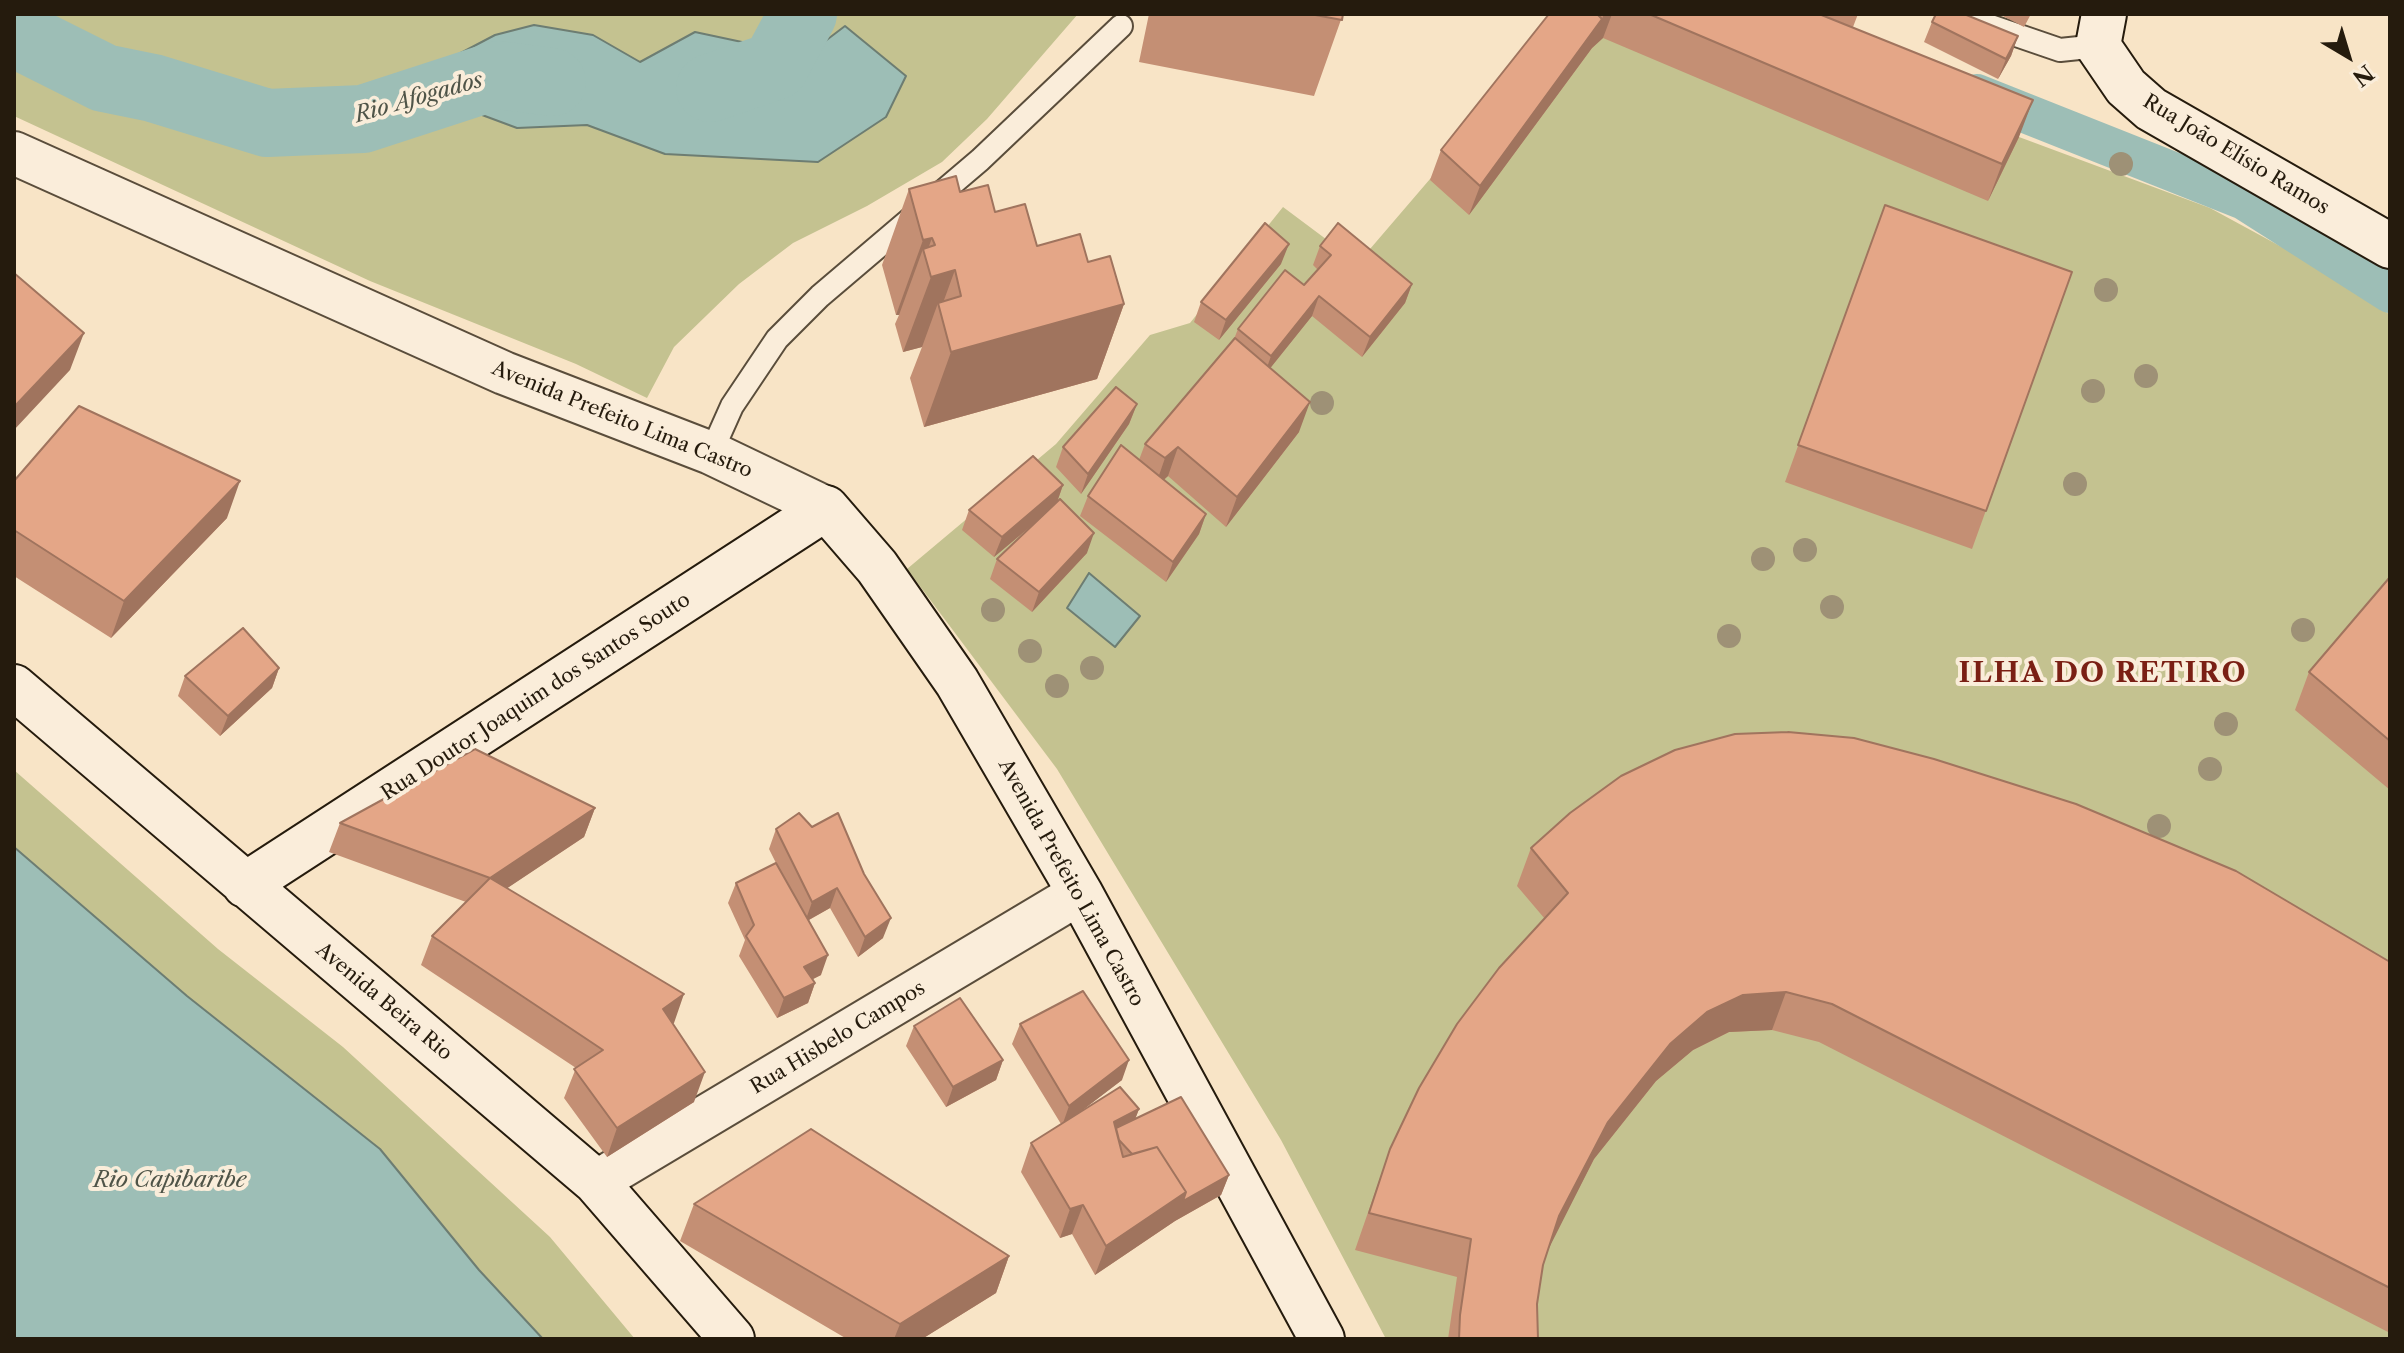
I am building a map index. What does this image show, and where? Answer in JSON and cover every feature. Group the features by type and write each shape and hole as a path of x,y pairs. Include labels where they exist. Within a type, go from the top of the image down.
{"street":[{"name":"Rua João Elísio Ramos","path":"2101,30 2126,87 2151,109 2390,246"},
{"name":"Avenida Prefeito Lima Castro","path":"14,153 504,373 711,453 826,508 877,567 957,682 1080,893 1322,1339"},
{"name":"Rua Doutor Joaquim dos Santos Souto","path":"245,885 826,508"},
{"name":"Avenida Beira Rio","path":"14,687 596,1182 732,1339"},
{"name":"Rua Hisbelo Campos","path":"596,1182 1080,893"}],"lane":[{"path":"1955,14 2060,50 2101,30"},
{"path":"711,453 732,406 777,339 820,296 980,160 1121,26"}],"shaded area":[{"path":"14,14 1078,14 987,119 942,162 867,206 793,243 739,284 674,347 647,398 576,364 370,281 14,116"},
{"path":"1561,14 1713,14 2019,137 2210,208 2348,283 2390,315 2390,1339 1386,1339 1281,1140 1057,769 907,569 1056,444 1150,335 1190,323 1283,207 1358,263 1430,179"},
{"path":"14,770 218,949 343,1047 550,1237 635,1339 543,1339 479,1270 380,1149 187,996 14,847"}],"water":[{"path":"534,25 593,35 640,62 695,32 756,45 820,45 845,26 906,76 886,117 818,162 665,154 587,125 517,128 466,109 455,56 495,35"},
{"path":"1089,573 1140,616 1115,647 1067,608"},
{"name":"Rio Capibaribe","path":"14,847 187,996 380,1149 479,1270 543,1339 14,1339"}],"building":[{"path":"1310,14 1343,14 1342,20"},
{"path":"1549,14 1597,14 1602,19 1480,186 1441,150"},
{"path":"1649,14 1819,14 2033,100 2002,164"},
{"path":"1936,14 1964,14 2018,36 2006,59 1932,22"},
{"path":"956,176 960,192 988,185 995,212 1025,204 1037,246 1080,234 1088,262 1110,256 1124,304 951,352 938,303 961,296 955,270 931,277 923,249 935,245 932,238 923,240 909,189"},
{"path":"1885,205 2072,272 1986,511 1798,445"},
{"path":"1265,223 1289,244 1226,320 1201,302"},
{"path":"1338,223 1412,284 1370,337 1319,296 1271,356 1238,329 1285,270 1304,285 1331,255 1320,246"},
{"path":"14,273 84,333 14,407"},
{"path":"1235,338 1310,402 1237,497 1178,447 1165,458 1145,444"},
{"path":"1116,387 1137,404 1088,474 1063,447"},
{"path":"79,406 240,481 124,601 14,530 14,481"},
{"path":"1121,445 1206,514 1173,562 1088,496"},
{"path":"1033,456 1063,485 1002,537 969,510"},
{"path":"1060,499 1094,533 1039,592 997,559"},
{"path":"2390,577 2390,741 2309,672"},
{"path":"243,628 279,668 228,716 185,676"},
{"path":"1788,732 1854,738 1934,759 2076,804 2236,871 2390,962 2390,1288 1832,1004 1786,992 1743,995 1707,1012 1670,1044 1608,1122 1559,1216 1543,1265 1537,1304 1538,1339 1459,1339 1471,1239 1369,1213 1390,1149 1419,1088 1457,1024 1499,968 1568,893 1531,848 1570,813 1621,776 1675,750 1735,734"},
{"path":"475,749 595,808 490,878 340,823"},
{"path":"799,813 812,827 838,813 864,874 891,918 865,937 837,888 812,902 776,829"},
{"path":"776,863 828,955 804,967 815,983 784,998 746,936 754,925 736,883"},
{"path":"490,878 684,994 663,1009 705,1072 617,1128 574,1069 603,1050 432,936"},
{"path":"1083,991 1129,1060 1069,1106 1020,1024"},
{"path":"960,998 1003,1060 953,1087 914,1026"},
{"path":"1120,1087 1139,1109 1114,1122 1123,1157 1157,1147 1186,1192 1106,1246 1083,1205 1070,1209 1031,1143"},
{"path":"1181,1097 1229,1175 1183,1201 1186,1192 1157,1147 1132,1154 1119,1140 1116,1128"},
{"path":"811,1129 1009,1256 900,1324 694,1204"}],"waterway":[{"name":"Rio Afogados","path":"710,88 775,66 803,14"},
{"name":"Rio Afogados","path":"14,33 104,78 153,88 267,123 363,119 498,75 552,82"},
{"path":"1977,94 2244,200 2390,293"}],"district":[{"name":"ILHA DO RETIRO","path":"2103,674"}]}
